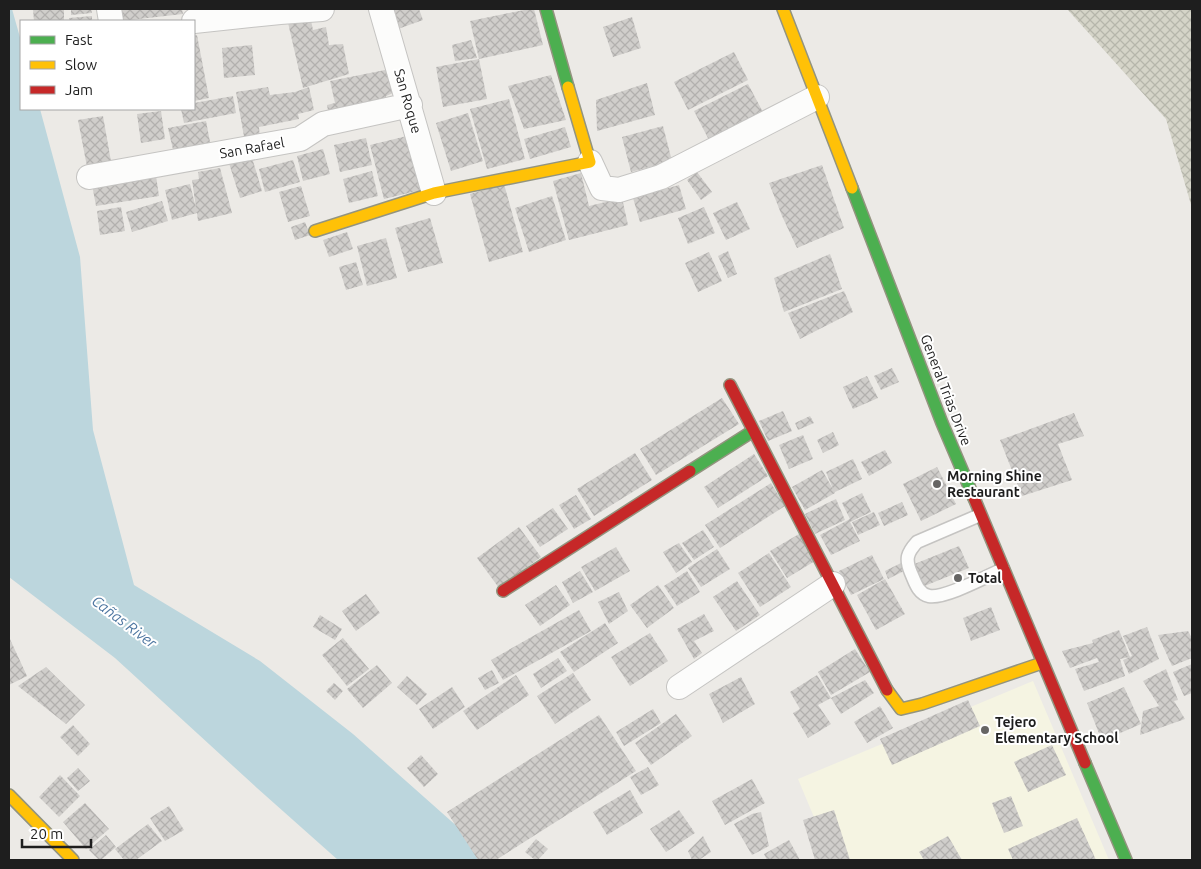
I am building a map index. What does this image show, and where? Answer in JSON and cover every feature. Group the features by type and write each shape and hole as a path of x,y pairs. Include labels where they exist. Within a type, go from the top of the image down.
{"street":[{"path":"195,21 322,9"},
{"name":"San Roque","path":"381,9 434,193"},
{"path":"546,9 590,162 602,188 619,190 662,177 817,97"},
{"name":"General Trias Drive","path":"784,9 942,424 1126,860"},
{"name":"San Rafael","path":"89,177 300,139 324,124 410,105"},
{"path":"315,230 434,193 590,162"},
{"path":"730,385 891,697 901,709 922,704 1042,663"},
{"path":"503,592 753,431"},
{"path":"679,687 833,584"},
{"path":"9,795 73,860"}],"lane":[{"path":"980,515 917,542 910,550 906,563 917,589 928,596 944,595 1003,569"}],"shaded area":[{"path":"1067,9 1192,9 1192,208 1166,119"},
{"name":"Tejero Elementary School","path":"1033,681 1109,860 832,860 798,779"}],"water":[{"name":"Cañas River","path":"9,9 12,9 20,37 20,110 40,110 80,257 93,430 134,585 260,661 353,734 495,860 338,860 115,658 9,577"}],"building":[{"path":"33,9 64,9 64,20 34,20"},
{"path":"71,9 91,9 92,13 71,15"},
{"path":"119,9 182,9 183,14 130,20 121,20"},
{"path":"393,9 419,9 423,20 398,29"},
{"path":"534,9 543,45 479,59 470,21"},
{"path":"309,11 313,30 326,27 329,45 343,44 349,74 303,88 286,14"},
{"path":"92,16 92,20 70,20 69,18"},
{"path":"632,17 641,48 613,57 603,27"},
{"path":"197,35 209,98 195,101 195,36"},
{"path":"471,40 477,58 455,61 452,45"},
{"path":"252,45 255,75 224,78 222,48"},
{"path":"734,52 748,80 688,110 674,82"},
{"path":"479,59 487,99 443,107 436,67"},
{"path":"390,69 398,91 386,96 387,108 330,122 327,105 335,103 330,81"},
{"path":"551,75 566,120 524,129 508,86"},
{"path":"647,83 655,115 597,131 596,100"},
{"path":"748,84 764,114 710,142 694,111"},
{"path":"268,87 270,95 295,92 309,87 314,110 298,114 299,119 259,127 260,139 245,142 236,92"},
{"path":"233,96 236,113 184,123 181,110 195,110 195,103"},
{"path":"509,99 525,159 487,169 470,109"},
{"path":"161,111 165,139 141,143 137,114"},
{"path":"468,113 483,161 451,171 436,123"},
{"path":"103,116 112,167 88,172 78,120"},
{"path":"206,121 211,147 174,154 168,128"},
{"path":"663,126 672,161 631,172 622,137"},
{"path":"565,127 571,147 530,159 524,139"},
{"path":"407,136 421,190 384,199 370,145"},
{"path":"366,138 372,165 340,172 334,145"},
{"path":"323,149 330,174 303,181 297,156"},
{"path":"250,151 262,191 240,198 227,157"},
{"path":"293,160 300,182 265,192 259,169"},
{"path":"822,165 844,228 797,248 769,183"},
{"path":"220,168 232,213 198,221 197,213 172,220 165,190 190,184 196,208 192,180 199,179 198,172"},
{"path":"155,169 159,196 96,206 91,179"},
{"path":"372,171 378,196 349,203 343,179"},
{"path":"697,172 712,192 701,200 687,180"},
{"path":"581,173 589,206 622,198 628,225 569,240 553,181"},
{"path":"504,184 523,252 489,262 470,194"},
{"path":"679,185 686,209 640,222 633,198"},
{"path":"301,186 310,216 288,222 279,192"},
{"path":"552,196 566,240 529,252 515,208"},
{"path":"162,201 168,221 132,232 126,212"},
{"path":"737,202 750,229 726,240 713,213"},
{"path":"121,207 125,231 100,235 97,211"},
{"path":"704,207 715,233 688,244 678,218"},
{"path":"430,218 443,263 408,272 395,228"},
{"path":"305,222 310,235 295,240 291,227"},
{"path":"347,232 353,249 329,257 323,240"},
{"path":"386,238 397,278 367,286 357,246"},
{"path":"728,251 737,274 728,278 718,256"},
{"path":"709,252 722,281 698,292 685,263"},
{"path":"830,254 842,289 784,312 774,278"},
{"path":"356,262 363,285 346,290 339,267"},
{"path":"844,291 853,312 800,339 788,313"},
{"path":"892,368 899,382 881,390 874,376"},
{"path":"867,376 878,398 853,409 843,387"},
{"path":"722,398 739,424 656,475 640,449"},
{"path":"783,411 792,431 768,441 759,421"},
{"path":"1074,413 1084,436 1058,444 1072,480 1022,496 1000,440"},
{"path":"810,416 814,423 798,430 795,423"},
{"path":"833,432 839,445 823,453 817,440"},
{"path":"803,435 813,459 789,469 779,445"},
{"path":"885,450 892,463 869,476 861,462"},
{"path":"635,453 652,480 594,516 577,489"},
{"path":"754,454 768,476 718,508 704,487"},
{"path":"853,459 862,479 805,510 792,487 822,470 833,489 826,472"},
{"path":"937,467 956,504 921,521 903,484"},
{"path":"771,483 785,506 720,548 705,525"},
{"path":"862,493 871,512 850,522 860,541 831,555 820,535 850,519 842,503"},
{"path":"576,495 591,519 574,529 559,505"},
{"path":"836,499 845,520 815,534 805,514"},
{"path":"902,502 908,515 884,526 878,513"},
{"path":"553,508 568,529 540,547 526,526"},
{"path":"874,512 880,525 858,535 852,522"},
{"path":"519,527 541,557 499,588 477,558"},
{"path":"703,530 714,547 694,560 682,543"},
{"path":"799,534 815,561 787,578 770,551"},
{"path":"679,543 692,562 676,573 663,552"},
{"path":"959,546 969,568 922,587 912,565"},
{"path":"616,547 630,571 595,591 581,567"},
{"path":"717,549 730,569 701,587 688,568"},
{"path":"769,553 791,587 760,607 738,573"},
{"path":"872,555 884,579 851,595 839,571"},
{"path":"901,563 904,571 888,579 885,571"},
{"path":"580,571 593,592 573,603 562,582"},
{"path":"687,571 700,592 677,606 664,586"},
{"path":"885,579 905,614 876,630 857,595"},
{"path":"737,581 760,615 736,631 713,597"},
{"path":"556,585 570,605 540,626 525,605"},
{"path":"658,585 674,608 647,628 630,605"},
{"path":"619,592 628,611 609,624 598,602"},
{"path":"366,594 380,613 356,631 342,611"},
{"path":"991,607 1000,630 971,641 963,618"},
{"path":"579,610 591,631 503,680 491,660"},
{"path":"704,614 714,631 694,641 702,653 694,659 677,629"},
{"path":"320,615 342,629 335,640 313,627"},
{"path":"605,623 618,643 574,672 560,652"},
{"path":"1147,627 1159,659 1129,674 1123,660 1132,656 1123,636"},
{"path":"1119,630 1130,657 1120,659 1125,676 1084,691 1075,669 1099,662 1097,658 1070,668 1062,651 1093,643 1092,640"},
{"path":"1188,631 1192,638 1192,658 1172,666 1158,635"},
{"path":"650,633 668,661 630,686 611,657"},
{"path":"9,637 27,676 9,685"},
{"path":"343,638 369,669 347,686 322,655"},
{"path":"855,649 870,672 831,695 818,672"},
{"path":"558,658 567,671 541,688 533,674"},
{"path":"1192,664 1192,693 1184,696 1173,672"},
{"path":"377,665 392,683 363,708 347,689"},
{"path":"46,667 85,705 66,724 18,686"},
{"path":"1166,669 1178,700 1174,701 1185,719 1140,735 1143,711 1159,706 1143,681"},
{"path":"492,670 499,683 485,690 478,678"},
{"path":"573,673 591,700 555,724 537,696"},
{"path":"516,675 529,695 477,730 463,711"},
{"path":"817,675 831,698 818,705 831,724 808,738 793,713 800,709 790,692"},
{"path":"407,676 427,694 417,705 397,687"},
{"path":"741,677 755,704 723,723 709,694"},
{"path":"865,680 874,693 841,714 831,698"},
{"path":"334,683 343,691 335,700 326,691"},
{"path":"452,687 465,707 433,729 419,709"},
{"path":"1124,687 1141,724 1102,741 1087,703"},
{"path":"968,700 980,726 892,765 880,739"},
{"path":"880,706 893,728 867,743 854,722"},
{"path":"653,709 661,723 624,746 616,732"},
{"path":"676,714 692,736 651,765 635,743"},
{"path":"599,715 636,771 496,860 478,860 447,812"},
{"path":"73,725 90,744 78,756 60,737"},
{"path":"1052,745 1066,775 1028,792 1014,762"},
{"path":"421,755 438,774 424,787 407,768"},
{"path":"648,767 659,785 641,795 630,777"},
{"path":"78,768 90,781 78,791 67,778"},
{"path":"60,775 80,796 59,817 39,797"},
{"path":"752,779 765,803 725,825 712,801"},
{"path":"630,790 643,813 607,835 593,812"},
{"path":"1011,796 1023,826 1004,833 992,803"},
{"path":"85,803 109,829 86,849 63,822"},
{"path":"169,806 184,830 165,841 150,818"},
{"path":"679,810 695,833 666,852 650,829"},
{"path":"834,810 850,860 815,860 803,820"},
{"path":"761,812 769,846 752,855 734,824 752,814"},
{"path":"1077,818 1096,860 1013,860 1008,849"},
{"path":"148,824 162,841 136,860 124,860 115,849"},
{"path":"106,835 116,847 99,860 89,850"},
{"path":"703,836 711,852 699,860 692,860 688,851"},
{"path":"948,836 962,860 924,860 919,852"},
{"path":"536,839 548,849 538,860 535,860 525,852"},
{"path":"789,840 800,860 767,860 764,854"}],"traffic: fast":[{"path":"546,9 568,87"},
{"path":"852,188 942,423 974,498"},
{"path":"690,471 753,431"},
{"path":"1085,763 1126,860"}],"traffic: slow":[{"path":"783,9 852,188"},
{"path":"315,231 434,193 590,162 568,87"},
{"path":"887,690 901,709 922,704 1042,663"},
{"path":"9,795 73,860"}],"traffic: jam":[{"path":"730,385 887,690"},
{"path":"503,591 690,471"},
{"path":"974,498 1085,763"}],"place":[{"name":"Morning Shine Restaurant","path":"937,484"},
{"name":"Total","path":"958,578"},
{"name":"Tejero Elementary School","path":"985,730"}]}
